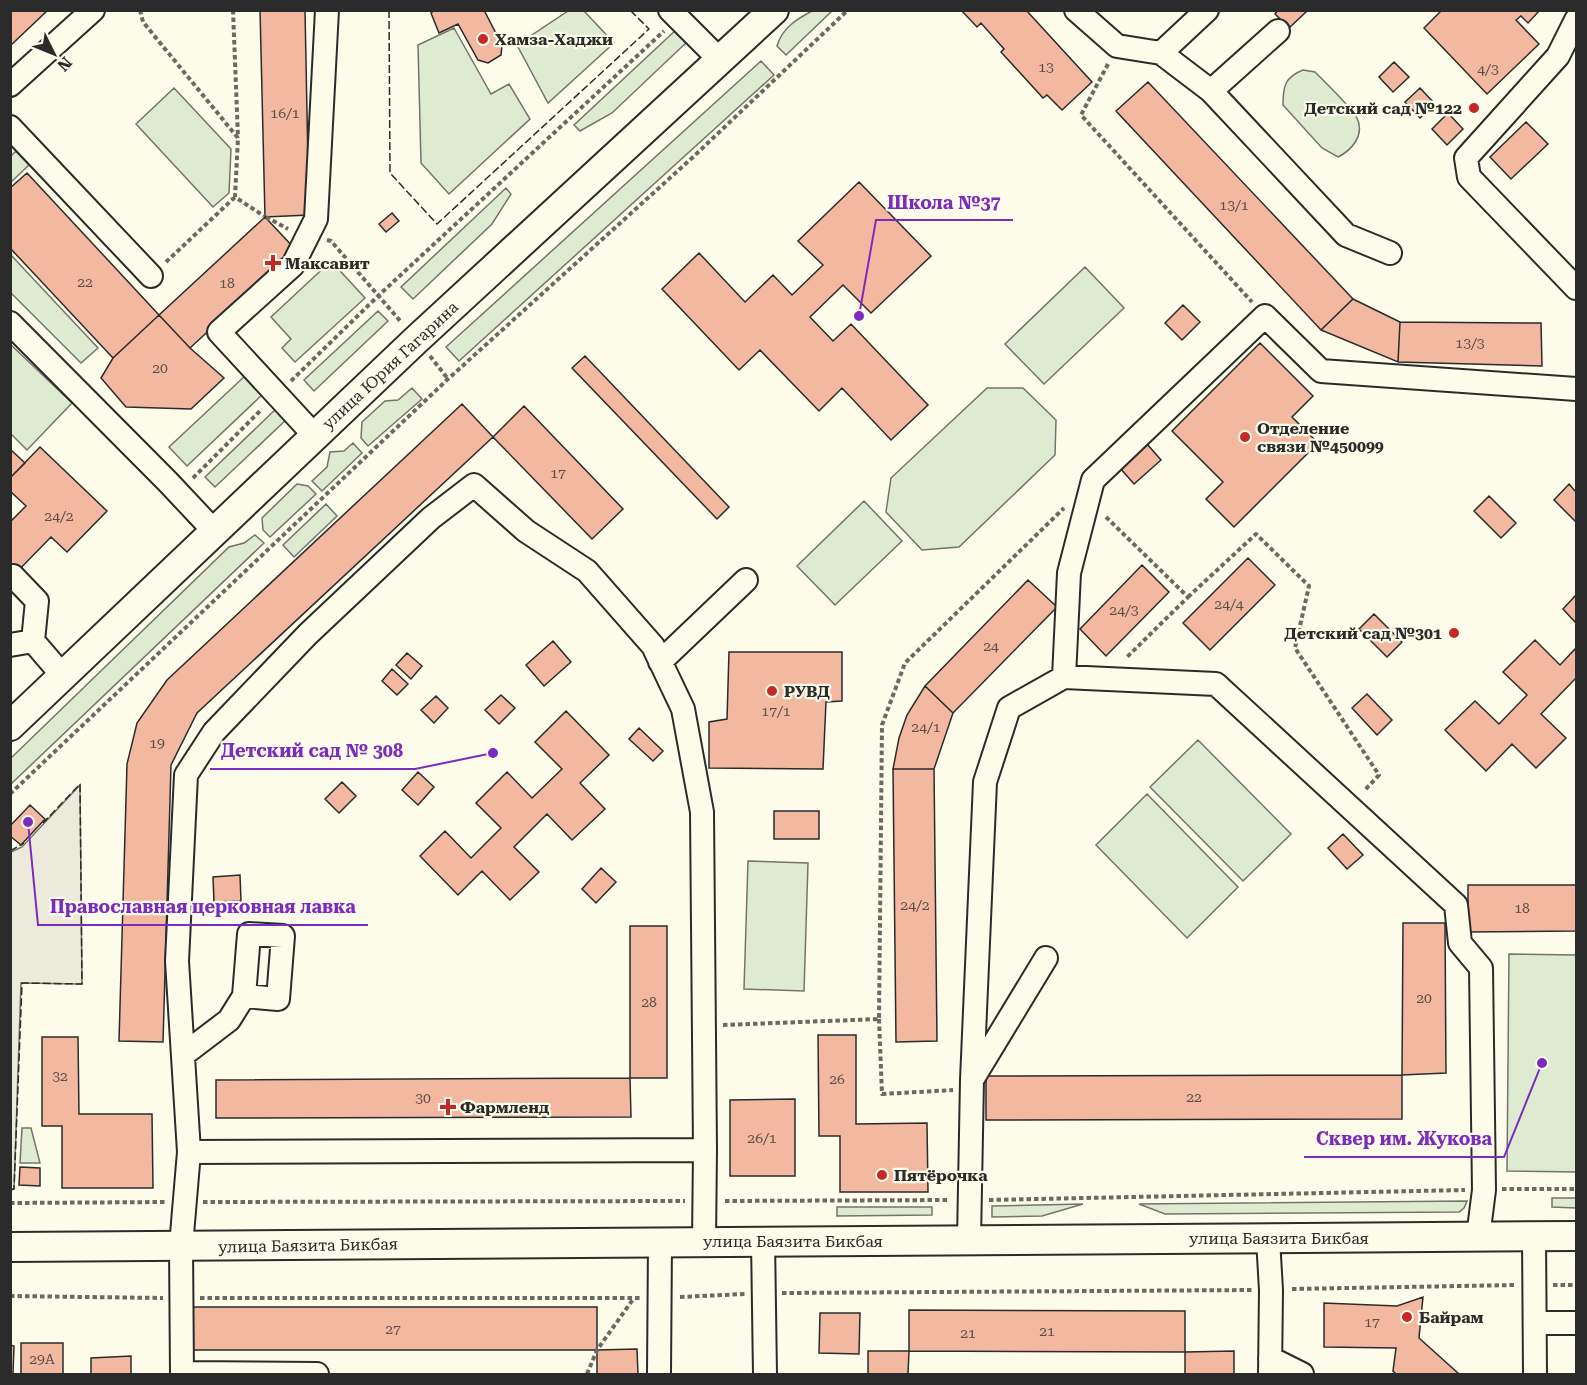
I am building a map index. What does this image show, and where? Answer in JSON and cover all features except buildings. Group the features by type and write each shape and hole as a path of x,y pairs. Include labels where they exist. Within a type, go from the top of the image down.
{"main road":[{"name":"улица Юрия Гагарина","path":"10,726 416,340 774,10"},
{"name":"улица Баязита Бикбая","path":"10,1247 1576,1236"}],"street":[{"path":"10,85 93,10"},
{"path":"315,436 219,332 293,265 316,219 327,10"},
{"path":"1076,10 1117,46 1161,53 1211,91 1346,235 1390,254"},
{"path":"1161,53 1207,10"},
{"path":"674,14 721,61"},
{"path":"1576,20 1558,56 1466,158 1468,177 1576,288"},
{"path":"1211,91 1278,32"},
{"path":"10,128 152,276"},
{"path":"1064,677 1069,573 1093,480 1265,316 1321,371 1576,389"},
{"path":"10,323 215,532"},
{"path":"317,1374 182,1374 181,1246 189,1152 177,961 186,775 214,732 308,634 431,518 474,485 526,531 587,570 652,646 683,709 702,812 704,1242"},
{"path":"13,576 37,601 33,641 63,676"},
{"path":"660,662 746,580"},
{"path":"10,645 33,641"},
{"path":"969,1240 972,1084 985,782 1009,708 1064,677 1216,684 1456,904 1461,943 1481,968 1484,1190 1478,1237"},
{"path":"972,1084 1046,958"},
{"path":"183,1055 229,1020 244,996"},
{"path":"189,1152 705,1150"},
{"path":"1534,1236 1535,1374"},
{"path":"1268,1239 1271,1290 1270,1366 1302,1374"},
{"path":"763,1241 765,1374"},
{"path":"659,1374 660,1242"},
{"path":"1535,1323 1576,1323"}],"path":[{"path":"140,10 143,22 238,138"},
{"path":"152,276 236,197 238,138 233,10"},
{"path":"10,795 448,379 692,158 848,10"},
{"path":"178,493 276,394 674,14"},
{"path":"1117,46 1082,115 1265,316"},
{"path":"236,197 288,229 331,241 448,379"},
{"path":"1088,500 1188,597"},
{"path":"972,1084 882,1094 879,1019 882,725 905,663 1064,507 1077,542"},
{"path":"1105,679 1256,534 1309,586 1295,648 1379,775 1350,806"},
{"path":"704,1026 879,1019"},
{"path":"10,1203 969,1200 1576,1189"},
{"path":"10,1296 660,1298 764,1293 1271,1290 1576,1285"},
{"path":"587,1374 597,1350 634,1298"}],"green space":[{"path":"568,11 584,11 614,43 548,103 517,45"},
{"path":"812,11 832,11 786,55 777,46 782,34"},
{"path":"454,28 491,94 509,84 530,119 449,194 421,163 418,45"},
{"path":"678,28 689,40 612,113 580,131 574,125"},
{"path":"761,61 774,75 459,361 446,347"},
{"path":"1303,70 1315,72 1357,118 1359,130 1356,141 1338,157 1322,148 1283,105 1286,83 1292,76"},
{"path":"174,88 231,149 229,193 213,207 136,124"},
{"path":"16,151 29,165 11,182 11,156"},
{"path":"506,188 511,194 492,224 413,299 401,287"},
{"path":"10,254 98,348 81,363 11,293"},
{"path":"331,261 365,298 295,362 282,348 291,339 271,317"},
{"path":"1085,267 1124,308 1044,384 1005,344"},
{"path":"378,311 388,321 314,391 304,380"},
{"path":"10,344 72,403 27,450 11,434"},
{"path":"246,375 263,394 187,466 169,447"},
{"path":"412,388 422,399 368,446 361,438 362,422 385,401 398,400"},
{"path":"987,388 1023,388 1056,420 1055,455 959,547 922,550 886,512 891,478"},
{"path":"278,407 288,418 215,487 205,477"},
{"path":"353,443 362,453 322,491 312,481 327,467 330,452 344,451"},
{"path":"297,484 308,486 316,494 270,537 263,530 262,518"},
{"path":"864,501 902,541 835,605 797,566"},
{"path":"326,504 337,516 294,557 283,545"},
{"path":"255,535 264,543 11,784 11,758 229,547 244,543"},
{"path":"1198,740 1291,834 1243,881 1150,787"},
{"path":"1147,794 1238,887 1187,938 1096,845"},
{"path":"748,861 808,863 804,991 744,989"},
{"path":"1509,954 1576,955 1576,1172 1507,1171"},
{"path":"22,1128 31,1128 40,1163 20,1163"},
{"path":"1552,1198 1576,1198 1576,1208 1552,1207"},
{"path":"1467,1201 1459,1212 1165,1214 1139,1204"},
{"path":"1083,1204 1042,1216 992,1217 992,1206"},
{"path":"837,1207 932,1207 932,1215 837,1216"}],"shaded area":[{"path":"80,785 82,984 21,983 14,1189 11,1189 11,852 22,847"}],"fence":[{"path":"389,10 390,173 437,224 649,29 630,10"},
{"path":"10,1190 14,1189 22,983 82,984 80,784 43,823"},
{"path":"10,851 24,843"}],"place":[{"name":"Хамза-Хаджи","path":"483,39"},
{"name":"Детский сад №122","path":"1474,108"},
{"name":"Максавит","path":"273,263"},
{"name":"Школа №37","path":"859,316"},
{"name":"Отделение связи №450099","path":"1245,437"},
{"name":"Детский сад №301","path":"1454,633"},
{"name":"РУВД","path":"772,691"},
{"name":"Детский сад № 308","path":"493,753"},
{"name":"Православная церковная лавка","path":"28,822"},
{"name":"Сквер им. Жукова","path":"1542,1063"},
{"name":"Фармленд","path":"448,1107"},
{"name":"Пятёрочка","path":"882,1175"},
{"name":"Байрам","path":"1407,1317"}]}
